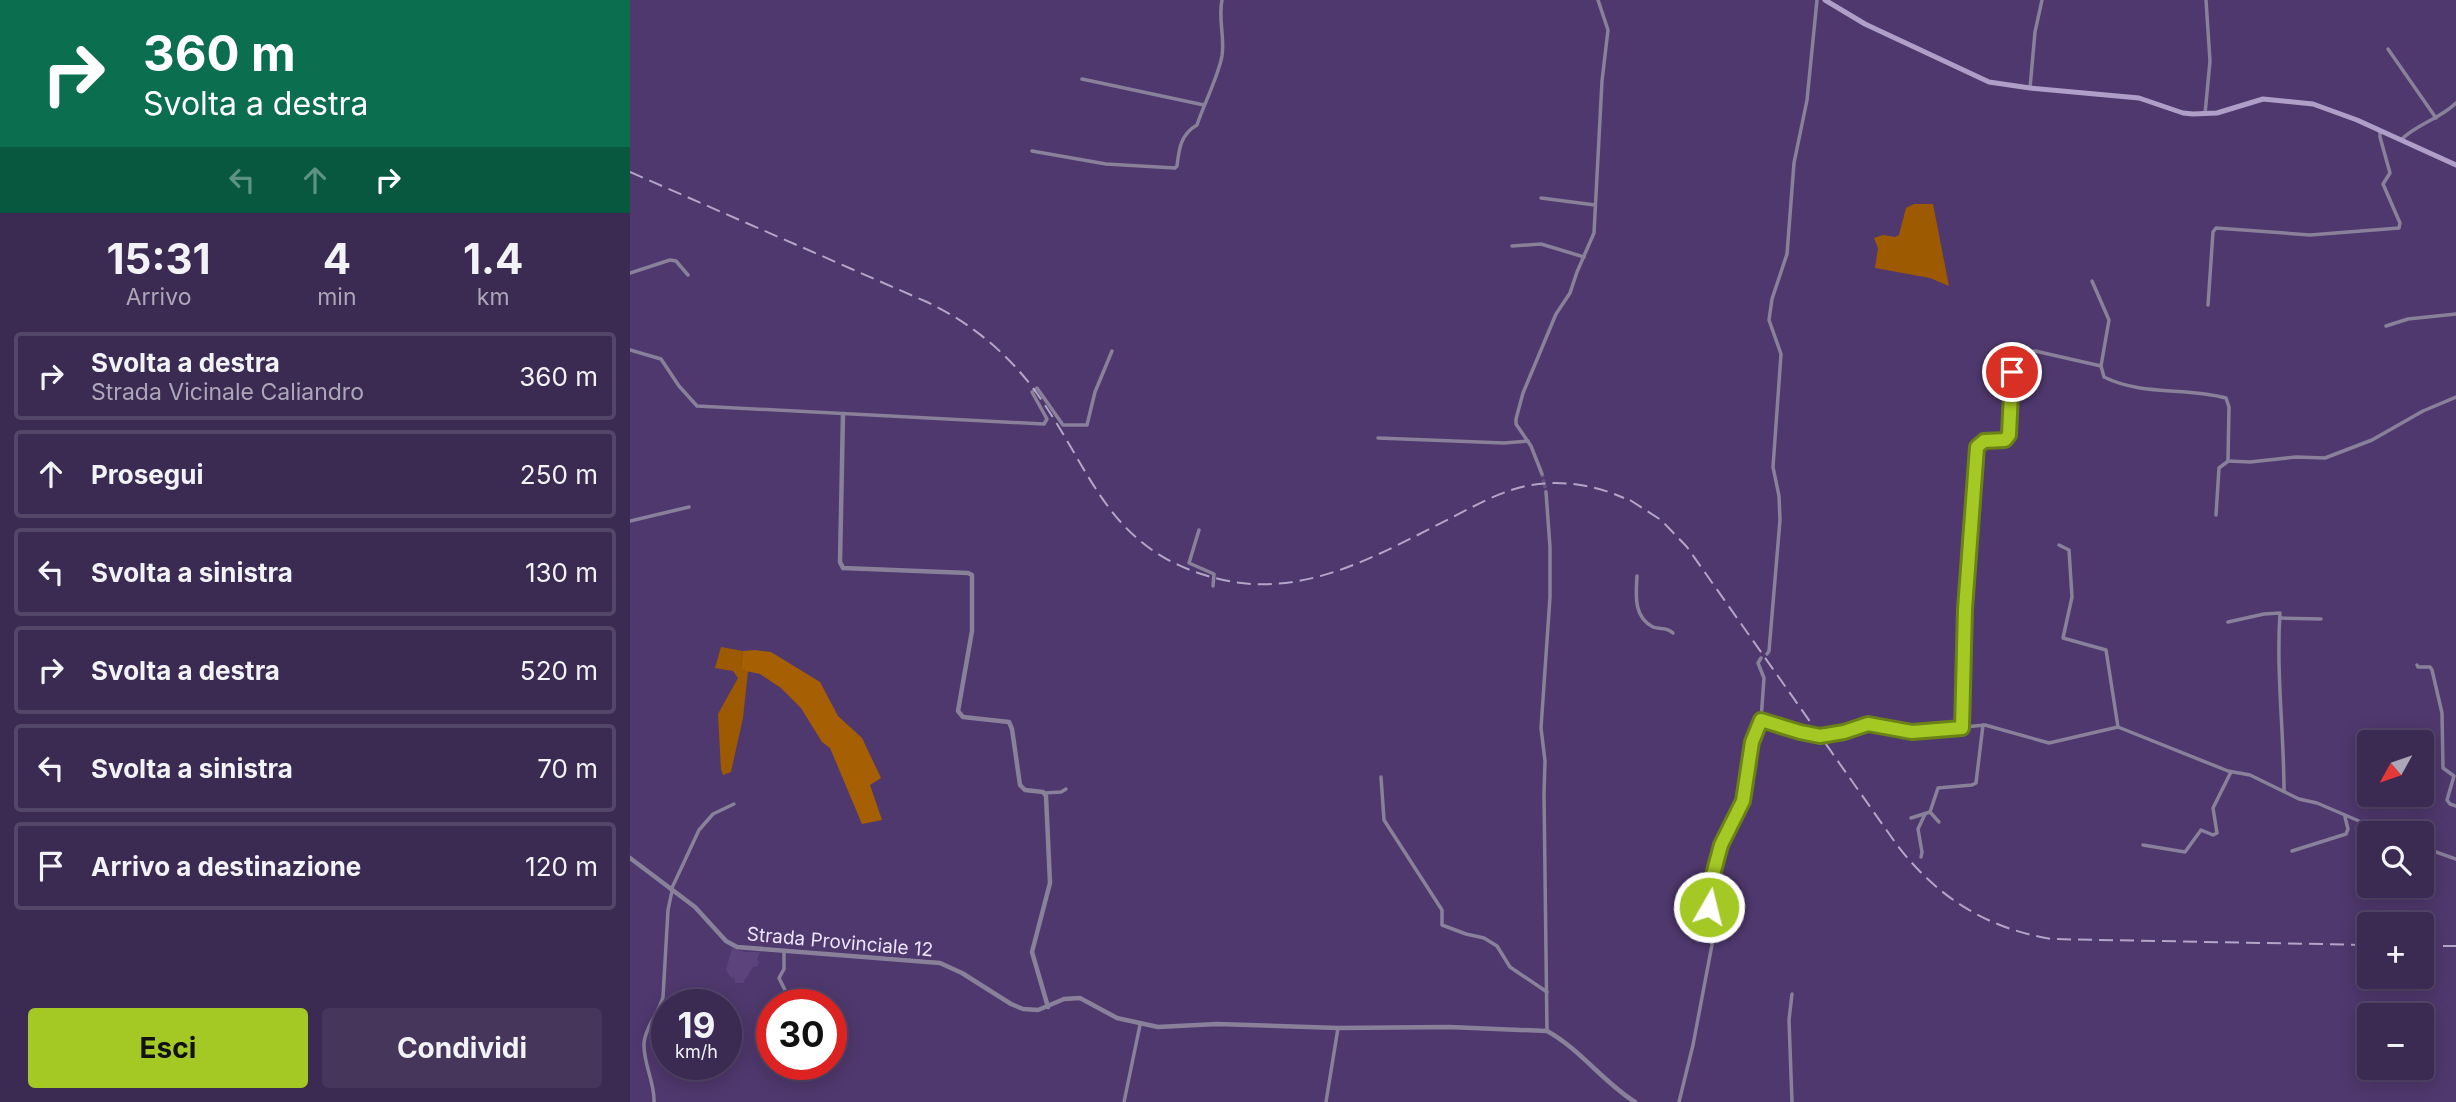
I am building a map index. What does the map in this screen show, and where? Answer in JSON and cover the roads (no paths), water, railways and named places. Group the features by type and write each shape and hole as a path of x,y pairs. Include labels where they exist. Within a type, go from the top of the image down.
{"main road":[{"path":"1825,0 1865,24 1989,82 2139,98 2183,113 2217,113 2263,99 2290,100 2325,107 2456,165"}],"street":[{"path":"1032,151 1106,164 1175,168 1182,139 1188,130 1197,125 1222,55 1219,14 1222,0"},
{"path":"1542,474 1528,441 1516,424 1520,402 1556,314 1570,293 1592,242 1602,81 1608,30 1598,0"},
{"path":"1767,654 1780,520 1779,496 1773,467 1781,354 1769,320 1772,299 1787,254 1794,163 1807,100 1817,0"},
{"path":"2030,88 2035,32 2042,0"},
{"path":"2204,114 2210,61 2206,0"},
{"path":"2388,49 2436,118"},
{"path":"1082,79 1204,105"},
{"path":"2401,140 2406,134 2436,118 2456,103"},
{"path":"2208,305 2213,232 2216,228 2310,235 2399,228 2400,223 2383,184 2390,173 2380,132"},
{"path":"1541,198 1595,205"},
{"path":"1512,246 1541,244 1584,257"},
{"path":"630,273 670,260 676,261 688,275"},
{"path":"2092,281 2109,320 2101,366 2104,377 2137,389 2180,390 2226,398 2229,407 2228,461"},
{"path":"2386,327 2408,319 2456,314"},
{"path":"630,350 661,359 679,386 697,406 1044,424 1047,419 1032,394 1037,388 1063,425 1087,425 1095,391 1112,352"},
{"path":"1962,728 1965,609 1978,444 1984,441 2001,442 2009,435 2012,372 2026,352 2035,351 2101,366"},
{"path":"2216,515 2219,468 2228,461 2325,458 2372,440 2423,411 2456,397"},
{"path":"843,414 841,565 846,569 972,575 972,631 958,711 963,717 1009,722 1020,785 1026,790 1044,793 1066,789"},
{"path":"1378,438 1504,443 1528,441"},
{"path":"1546,492 1550,597 1541,728 1545,761 1547,1031 1560,1038 1616,1089 1635,1102"},
{"path":"630,521 689,507"},
{"path":"1199,530 1189,564 1214,574 1213,586"},
{"path":"2059,545 2068,550 2072,594 2063,638 2106,650 2118,727"},
{"path":"1637,576 1635,602 1641,615 1652,626 1665,628 1673,633"},
{"path":"2228,622 2264,614 2280,614 2277,651 2281,674 2284,791"},
{"path":"2280,618 2321,619"},
{"path":"1679,1102 1715,929 1709,907 1714,871 1721,845 1743,801 1752,742 1761,720 1764,678 1758,663 1760,658"},
{"path":"2417,665 2430,667 2432,670 2442,713 2442,768 2454,776 2447,800 2456,806"},
{"path":"1761,720 1820,736 1868,724 1892,729 1936,732 1983,725 2049,743 2118,727 2231,772 2250,775 2359,821"},
{"path":"1911,818 1930,812 1938,788 1976,783 1983,725"},
{"path":"2143,845 2185,852 2201,830 2213,835 2217,833 2213,808 2231,772"},
{"path":"1381,777 1384,820 1442,910 1442,925 1484,938 1497,946 1510,967 1547,992"},
{"path":"1044,793 1050,883 1032,952 1048,1007"},
{"path":"654,1102 653,1087 645,1063 644,1041 663,997 667,919 672,890 699,830 713,814 734,804"},
{"path":"1930,812 1939,821"},
{"path":"1921,857 1918,829 1925,814"},
{"path":"2292,851 2346,834 2348,829 2345,815"},
{"path":"2434,851 2456,859"},
{"name":"Strada Provinciale 12","path":"630,859 695,907 731,945 746,949 940,963 962,973 1011,1004 1029,1010 1048,1007 1064,999 1080,998 1104,1013 1140,1025 1158,1027 1217,1024 1547,1031"},
{"path":"784,952 784,969 779,978 784,989"},
{"path":"1792,994 1789,1020 1792,1102"},
{"path":"1124,1102 1140,1025"},
{"path":"1326,1102 1338,1028"}],"tunnel":[{"path":"1542,474 1546,492"}],"railway":[{"path":"630,172 927,302 972,328 1011,362 1033,388 1088,477 1126,528 1150,549 1181,566 1219,579 1251,584 1281,583 1340,570 1491,498 1531,485 1579,485 1624,498"},
{"path":"1630,500 1661,520 1687,547 1897,845 1929,880 1965,907 2005,927 2051,939 2357,945"},
{"path":"2434,946 2456,946"}]}
